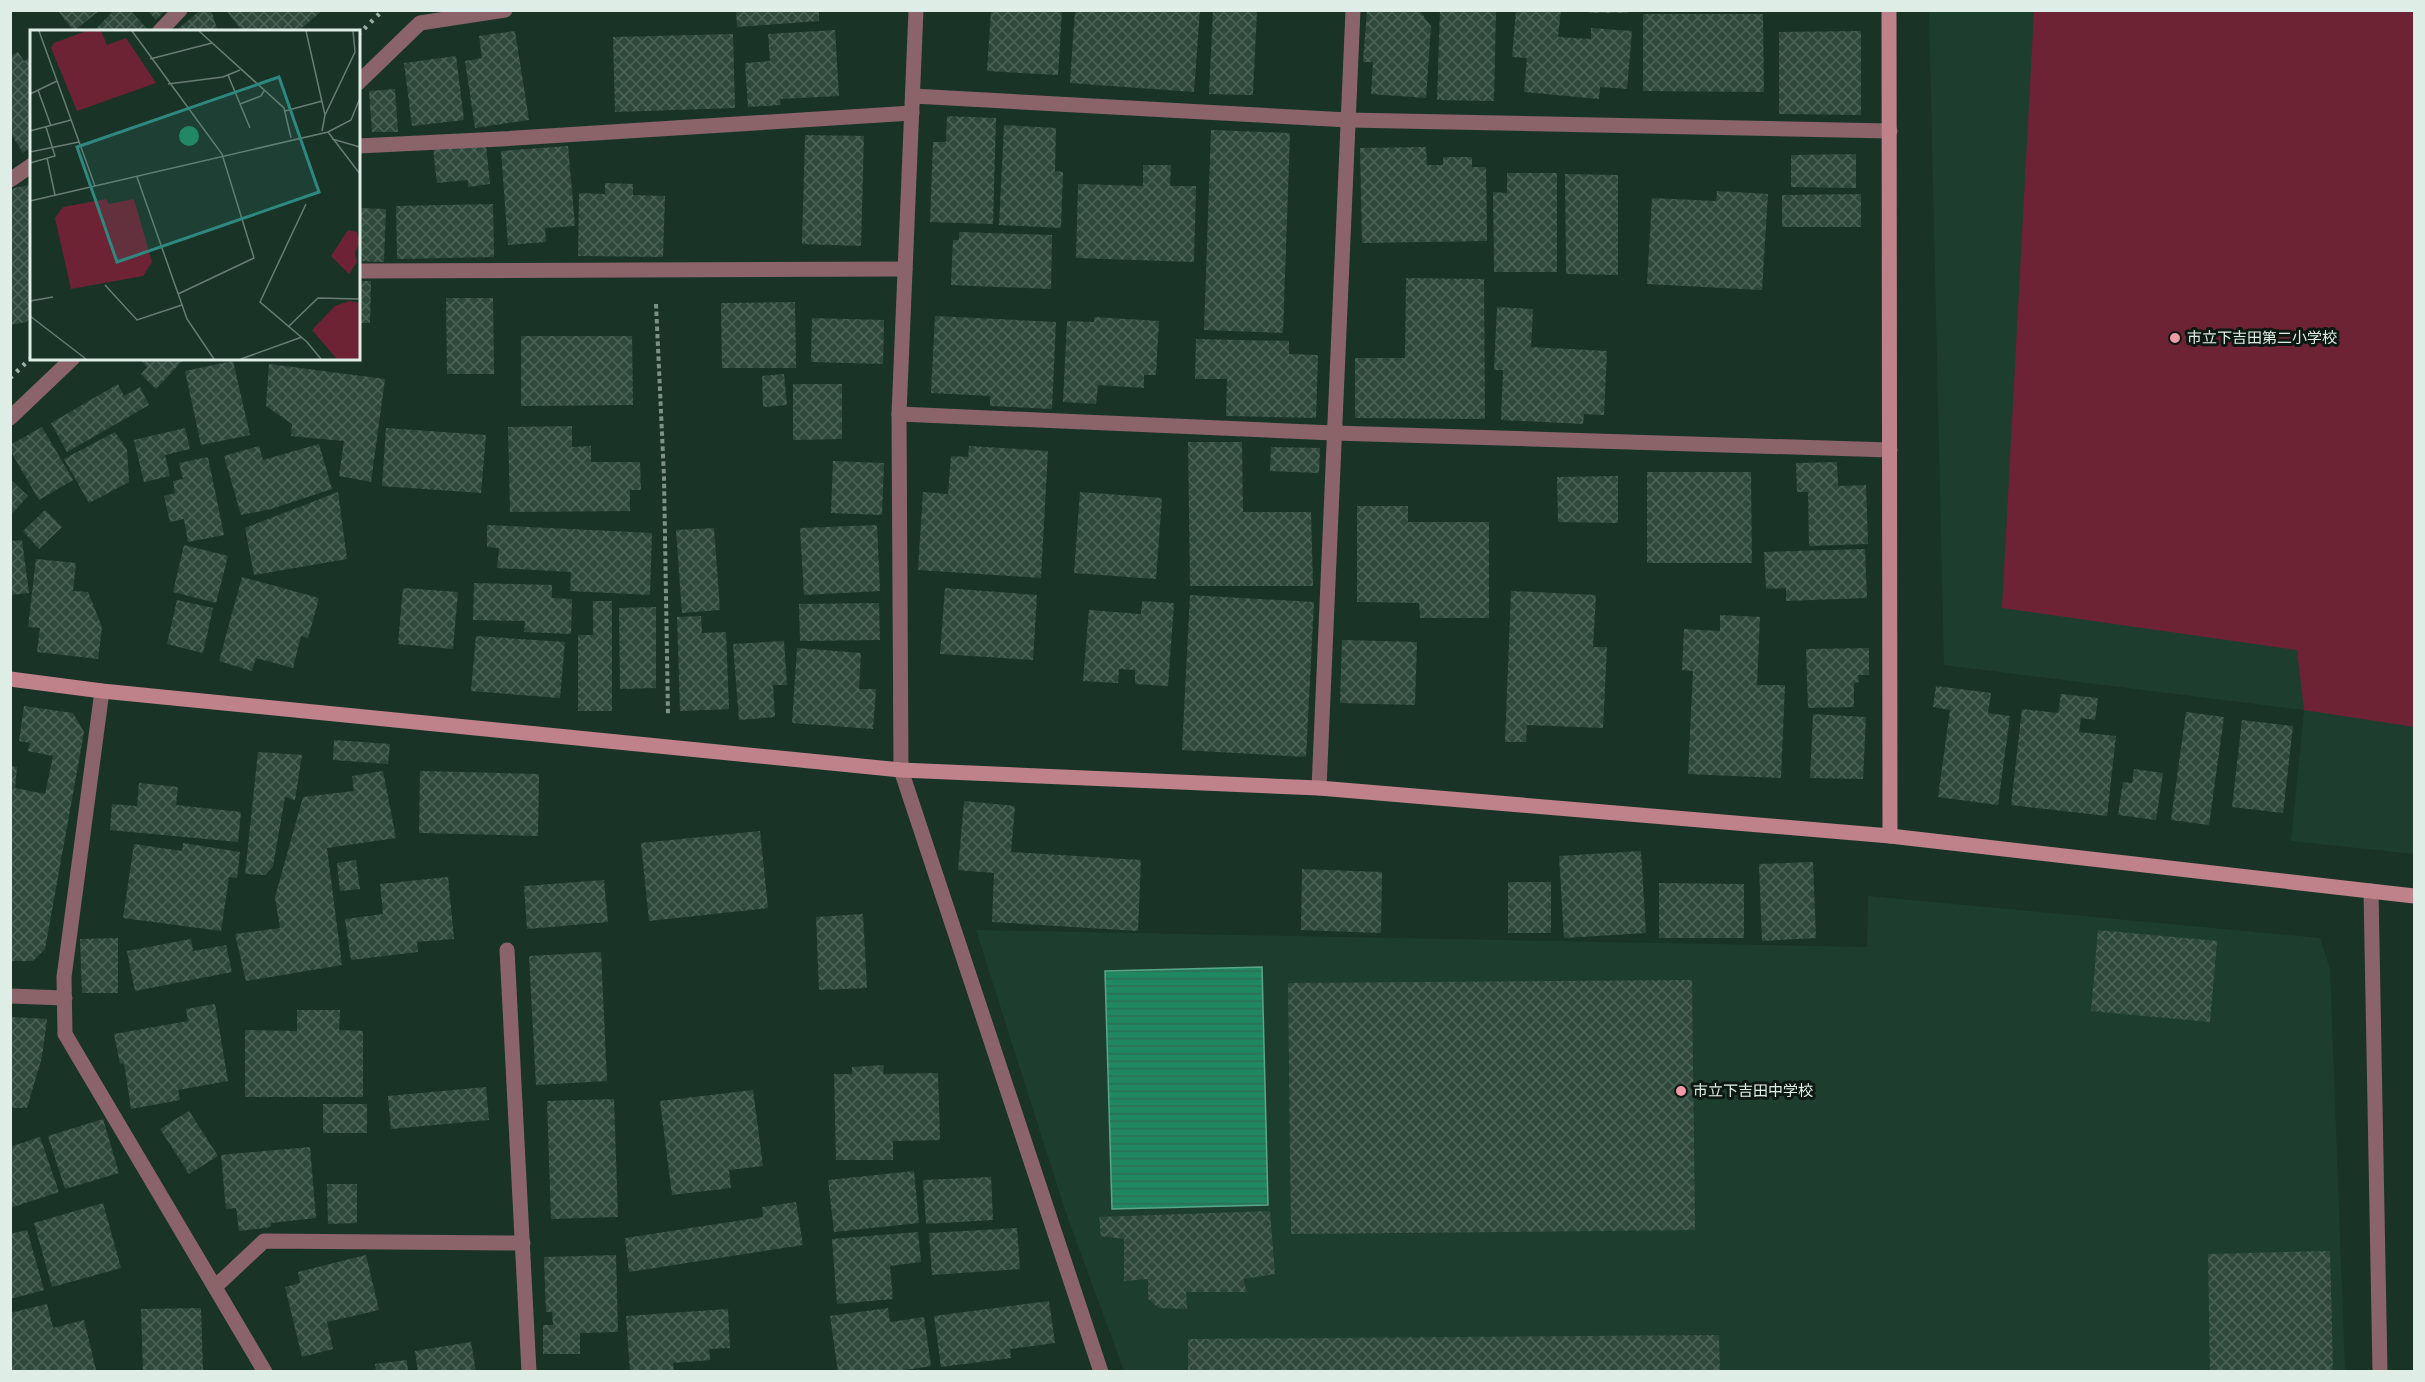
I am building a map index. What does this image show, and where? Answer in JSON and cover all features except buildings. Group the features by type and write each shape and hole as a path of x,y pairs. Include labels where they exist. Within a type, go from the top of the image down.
{"street":[{"path":"161,30 180,10"},
{"path":"360,81 420,23 505,10"},
{"path":"916,10 899,414 901,770 1101,1371"},
{"path":"1319,788 1353,10"},
{"path":"1890,10 1890,836"},
{"path":"913,96 1348,120 1890,131"},
{"path":"360,146 912,113"},
{"path":"10,180 30,166"},
{"path":"360,271 905,269"},
{"path":"10,418 71,360"},
{"path":"899,414 1334,433 1890,450"},
{"path":"10,679 102,691 901,770 1319,788 1890,836 2415,896"},
{"path":"102,691 64,977 65,1034 265,1371"},
{"path":"2371,891 2380,1371"},
{"path":"507,950 529,1371"},
{"path":"10,996 65,998"},
{"path":"215,1287 264,1241 522,1244"}],"path":[{"path":"654,270 664,477 668,747"}],"shaded area":[{"name":"市立下吉田第二小学校","path":"1929,11 2414,11 2414,854 2291,841 2304,710 1944,665"},
{"name":"市立下吉田第二小学校","path":"2034,11 2414,11 2414,727 2304,710 2297,650 2002,608"},
{"name":"市立下吉田中学校","path":"1868,896 2320,938 2330,969 2345,1371 1124,1371 1066,1213 976,930 1867,947"},
{"path":"1262,967 1268,1205 1112,1209 1105,971"}],"railway":[{"path":"360,33 383,10"},
{"path":"10,378 30,359"}],"place":[{"name":"市立下吉田第二小学校","path":"2175,338"},
{"name":"市立下吉田中学校","path":"1681,1091"}]}
